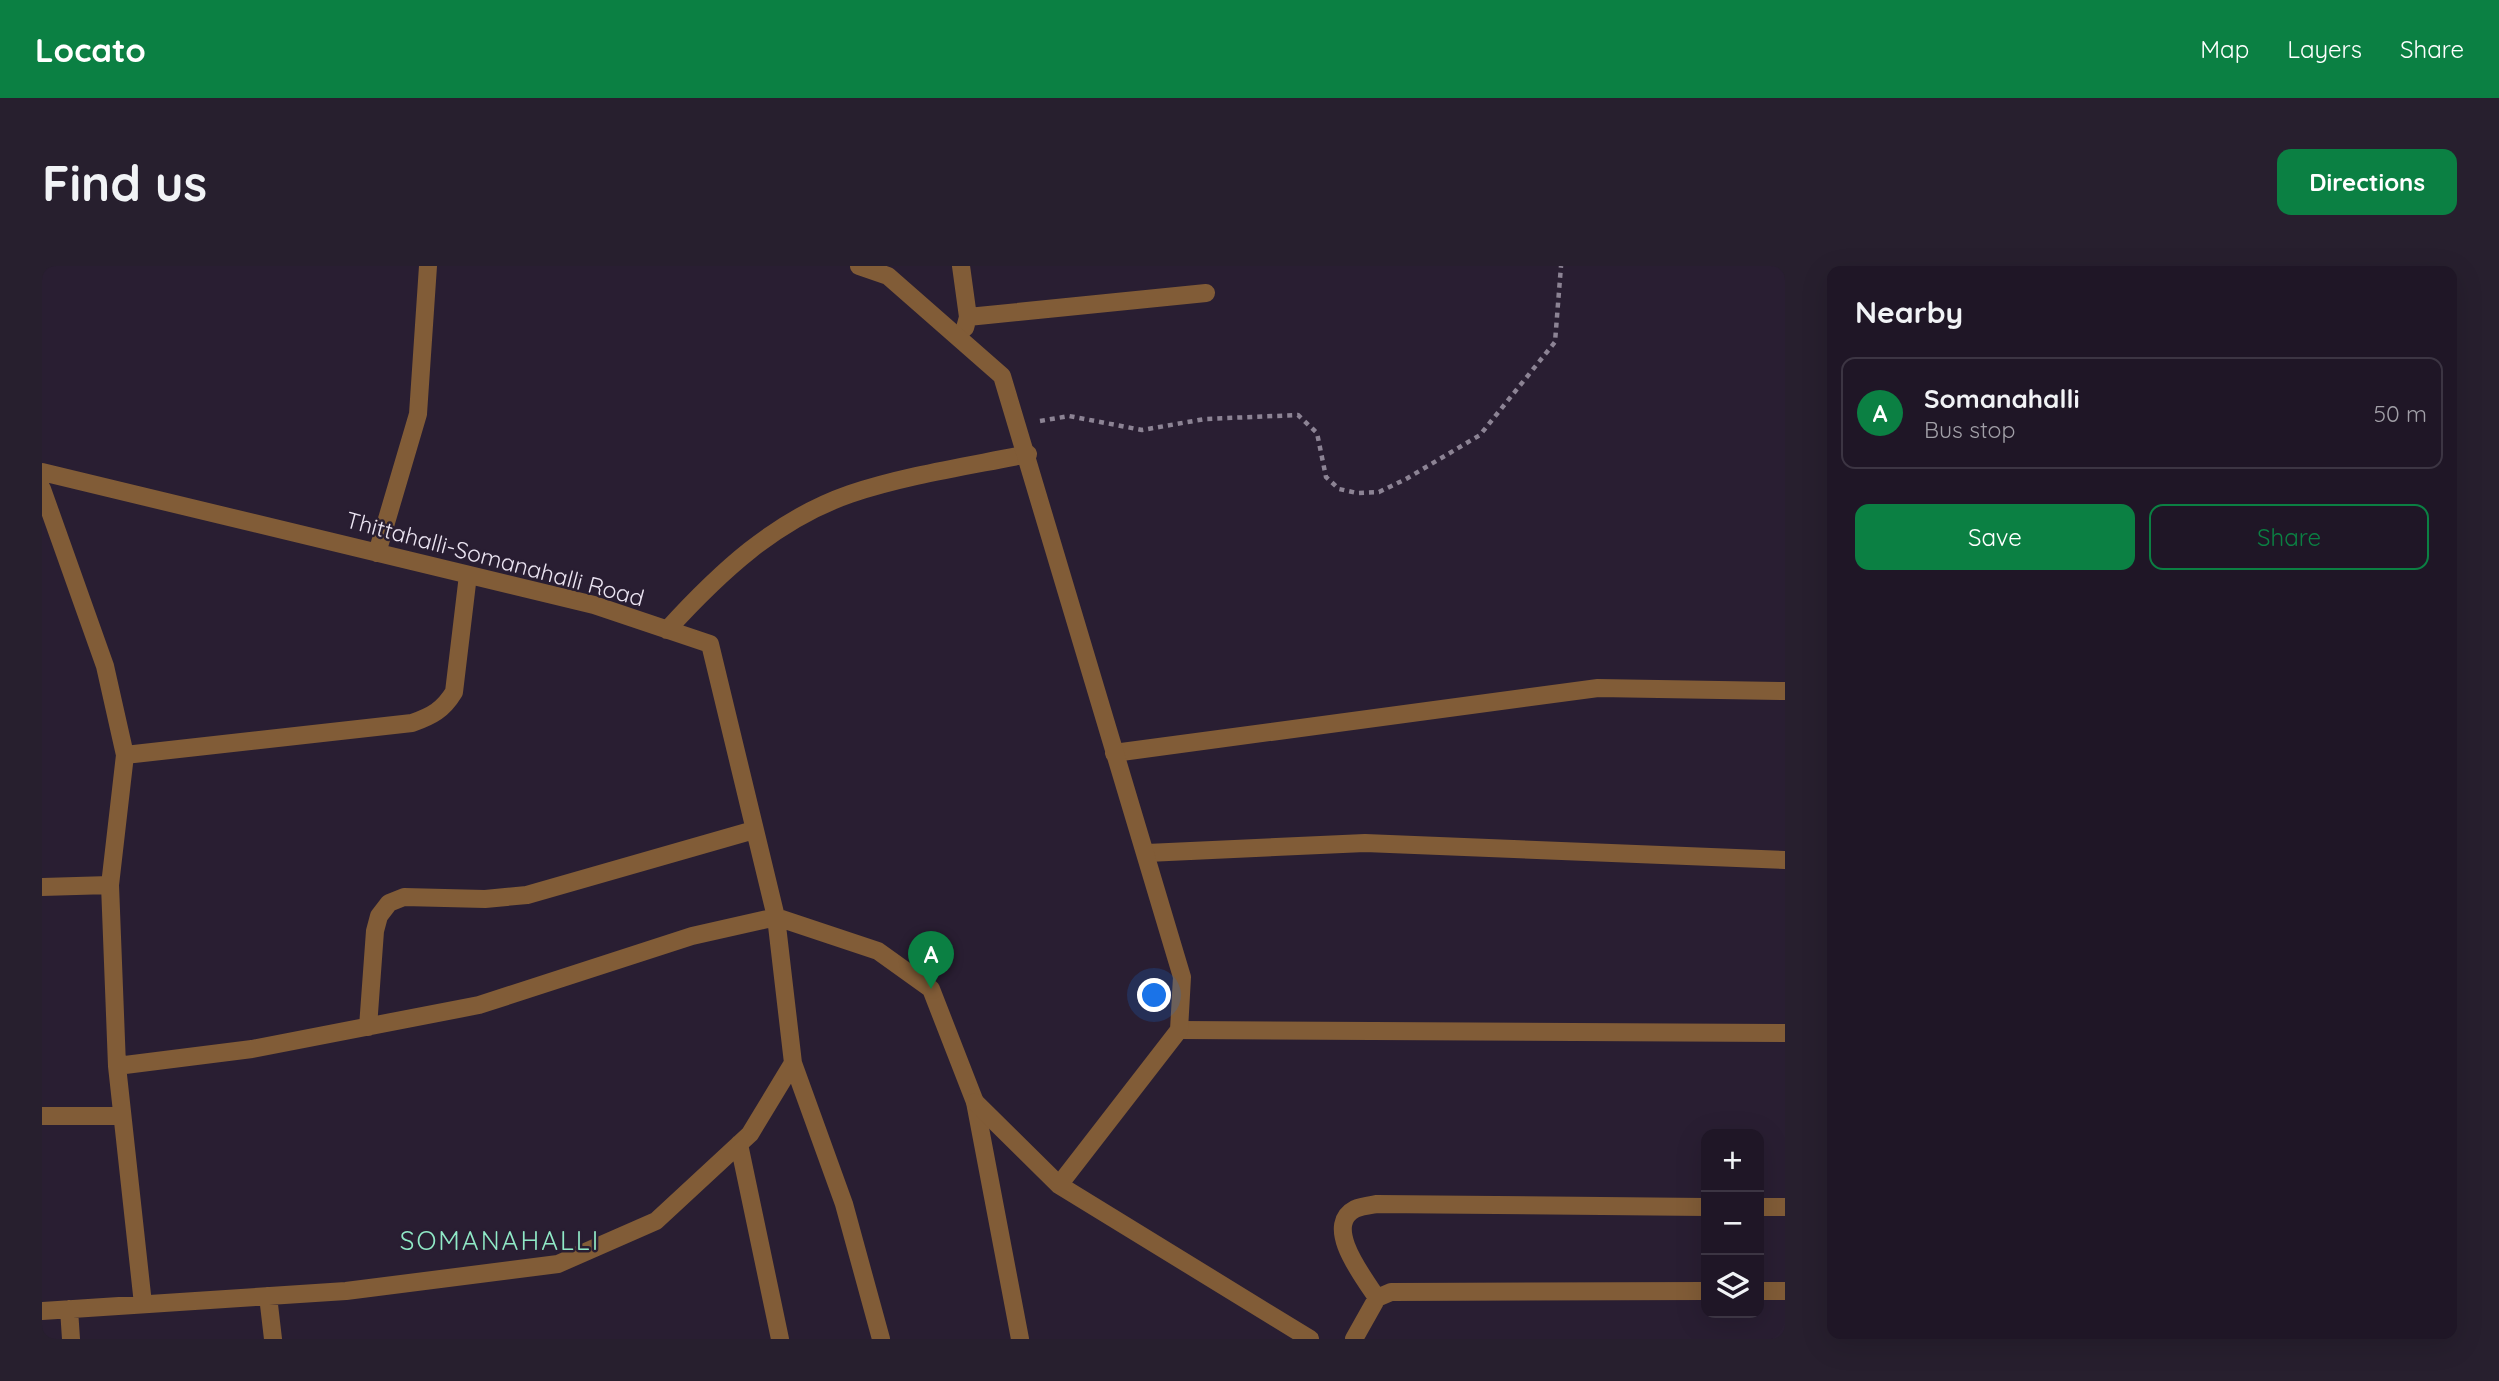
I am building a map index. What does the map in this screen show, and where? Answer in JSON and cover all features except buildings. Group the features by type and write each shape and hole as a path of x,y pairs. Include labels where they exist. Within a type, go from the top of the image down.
{"street":[{"path":"377,553 418,414 428,266"},
{"path":"859,266 888,276 1002,376 1028,454 1182,977 1179,1030 1059,1185"},
{"path":"961,266 968,317 962,341"},
{"path":"968,317 1206,293"},
{"path":"667,630 711,581 739,557 826,504 869,488 1028,454"},
{"name":"Thittahalli-Somanahalli Road","path":"42,472 594,606 710,644 776,917 793,1063 844,1204 881,1339"},
{"path":"42,489 105,666 125,755 110,884 117,1066 143,1304"},
{"path":"125,755 412,723 431,716 446,706 454,692 468,575"},
{"path":"1114,753 1598,688 1785,691"},
{"path":"368,1027 375,931 379,916 389,903 404,897 485,899 527,895 754,830"},
{"path":"1147,853 1365,843 1785,860"},
{"path":"42,887 110,884"},
{"path":"117,1066 252,1049 479,1005 692,936 776,917 878,951 931,989 975,1102 1020,1339"},
{"path":"1179,1030 1785,1033"},
{"path":"42,1311 346,1291 558,1264 656,1221 750,1134 793,1063"},
{"path":"975,1102 1059,1185 1310,1339"},
{"path":"42,1116 122,1116"},
{"path":"739,1144 780,1339"},
{"path":"1377,1298 1346,1248 1342,1233 1344,1220 1354,1209 1377,1204 1701,1207"},
{"path":"1764,1207 1785,1207"},
{"path":"1354,1339 1377,1298 1391,1292 1701,1291"},
{"path":"1764,1291 1785,1291"},
{"path":"268,1296 273,1339"},
{"path":"69,1309 71,1339"}],"path":[{"path":"1020,429 1048,418 1069,416 1142,430 1205,419 1298,415 1317,433 1326,477 1339,489 1357,493 1379,492 1480,435 1556,342 1561,266"}],"place":[{"name":"Somanahalli","path":"931,989"}],"district":[{"name":"SOMANAHALLI","path":"500,1241"}]}
